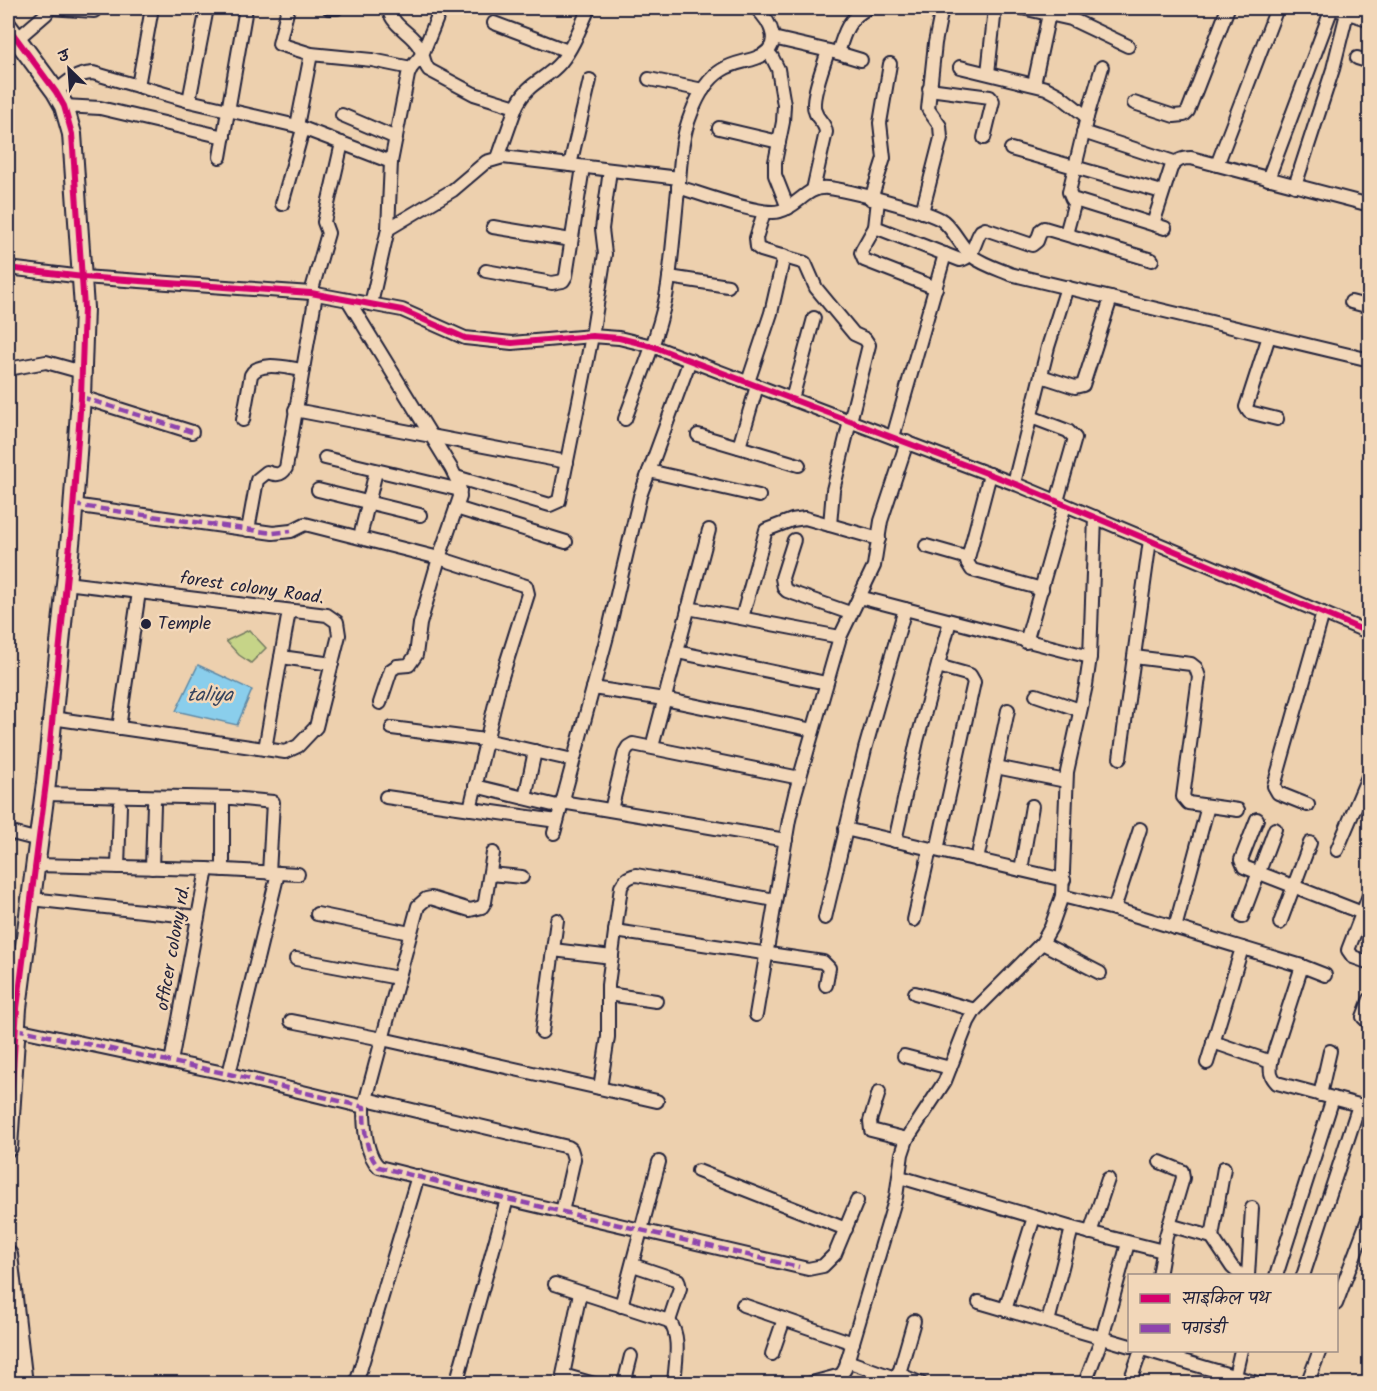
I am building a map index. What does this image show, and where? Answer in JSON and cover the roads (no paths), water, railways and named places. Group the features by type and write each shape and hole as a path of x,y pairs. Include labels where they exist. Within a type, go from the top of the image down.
{"street":[{"path":"8,1147 16,1029 39,840 73,505 81,397 83,278 72,134 60,99 12,33 46,14 49,8 94,11"},
{"path":"138,86 152,8"},
{"path":"189,101 207,8"},
{"path":"220,157 246,8"},
{"path":"288,8 279,44 311,54 372,60 411,68"},
{"path":"329,8 337,8"},
{"path":"388,8 395,24 415,42 424,65 435,74 474,94 516,107"},
{"path":"371,304 388,229 391,162 411,68 422,55 441,8"},
{"path":"498,158 516,107 527,88 553,70 568,51 589,8"},
{"path":"756,8 770,24"},
{"path":"625,420 652,346 665,300 685,130 696,101 722,69 759,58 767,52 773,38 770,24 774,8"},
{"path":"813,190 826,132 813,105 833,52 850,20 868,8"},
{"path":"922,212 941,138 940,126 928,109 935,43 942,8"},
{"path":"988,73 995,8"},
{"path":"1022,8 1071,19 1128,46"},
{"path":"1134,103 1174,116 1184,115 1188,111 1227,8"},
{"path":"1217,165 1277,8"},
{"path":"1268,179 1332,8 1370,20"},
{"path":"1295,186 1333,69 1347,12"},
{"path":"1034,84 1049,14"},
{"path":"494,23 568,51"},
{"path":"773,38 861,60"},
{"path":"767,52 778,69 784,105 775,175 788,208"},
{"path":"282,204 300,128 311,54"},
{"path":"1357,58 1370,62"},
{"path":"890,64 880,123 884,159 874,200 875,227 861,254 864,260 936,288"},
{"path":"960,67 1034,84 1059,95 1087,117"},
{"path":"1102,67 1069,192 1075,201 1159,226 1162,192 1174,162"},
{"path":"60,99 71,79 82,74 93,74 189,101 300,128 391,162"},
{"path":"649,79 703,90"},
{"path":"486,271 558,283 566,276 577,166 590,80"},
{"path":"929,88 990,97 993,101 984,138"},
{"path":"60,99 224,137"},
{"path":"342,115 396,138"},
{"path":"718,128 779,142"},
{"path":"1083,132 1174,162 1191,158 1370,206"},
{"path":"248,530 257,480 267,472 277,475 283,473 286,468 314,294 328,234 324,222 342,143"},
{"path":"1011,149 1162,192"},
{"path":"388,229 453,190 486,162 498,158 610,170 678,182 764,212 780,212 813,190 830,189 922,212 941,220 952,230 970,254 1010,274 1370,360"},
{"path":"456,477 550,505 559,501 592,336 605,254 602,229 610,170"},
{"path":"1066,234 1075,201"},
{"path":"764,212 756,238 757,247 805,263 816,288 854,334 865,339 870,345 833,490 830,525"},
{"path":"493,227 571,240"},
{"path":"875,227 960,260 970,254 978,234 985,229 1032,245 1044,228 1152,260"},
{"path":"893,437 945,254"},
{"path":"740,447 752,384 784,256"},
{"path":"8,268 83,278 314,294 402,310 465,338 512,343 592,336 619,338 652,346 1014,483 1370,633"},
{"path":"669,277 728,286"},
{"path":"1014,483 1041,376 1067,287"},
{"path":"1041,376 1076,387 1083,385 1111,298"},
{"path":"348,300 456,477 460,490 460,497 420,624 416,655 409,665 397,666 391,670 380,703"},
{"path":"1352,302 1370,307"},
{"path":"792,399 814,318"},
{"path":"1269,336 1246,407 1249,412 1277,419"},
{"path":"386,797 470,809 556,827 609,628 635,514 690,360"},
{"path":"8,369 46,362 82,372"},
{"path":"243,420 251,375 254,370 261,366 303,370"},
{"path":"81,397 192,432"},
{"path":"295,410 567,462"},
{"path":"1026,642 1041,589 1075,438 1068,431 1031,417"},
{"path":"698,435 799,465"},
{"path":"756,1016 786,840 800,778 840,637 874,566 884,512 907,442"},
{"path":"325,458 460,490"},
{"path":"360,537 376,471"},
{"path":"649,471 759,496"},
{"path":"990,474 968,558 968,567 1041,589"},
{"path":"318,490 420,515"},
{"path":"73,505 283,533 305,524 439,558 522,584 528,590 485,740 470,809"},
{"path":"456,508 566,542"},
{"path":"808,1383 840,1379 853,1343 896,1197 902,1154 907,1139 938,1092 975,1010 1042,942 1051,927 1062,896 1066,781 1090,657 1095,517"},
{"path":"742,618 766,530 800,518 879,539"},
{"path":"652,747 708,530"},
{"path":"794,540 782,578 784,588 850,613"},
{"path":"1120,758 1150,540"},
{"path":"926,546 968,558"},
{"name":"forest colony Road.","path":"52,718 285,752 308,738 316,727 339,635 337,622 327,615 66,583"},
{"path":"119,728 139,592"},
{"path":"859,597 1090,657"},
{"path":"688,608 840,637"},
{"path":"825,918 870,732 905,609"},
{"path":"265,749 289,610"},
{"path":"1308,805 1278,793 1274,786 1323,613"},
{"path":"896,841 917,741 950,621"},
{"path":"677,652 826,683"},
{"path":"281,657 332,664"},
{"path":"1134,657 1191,664 1199,672 1183,797 1188,803 1238,810"},
{"path":"914,920 974,682 970,675 938,666"},
{"path":"593,688 664,699 813,730"},
{"path":"1035,695 1080,710"},
{"path":"977,860 1008,710"},
{"path":"392,728 485,740 573,760"},
{"path":"610,810 625,752 628,747 639,744 800,778"},
{"path":"525,798 536,751"},
{"path":"996,767 1066,781"},
{"path":"1337,850 1370,772"},
{"path":"475,786 562,805 610,810 786,840"},
{"path":"44,794 232,798 273,802 274,873 229,1074"},
{"path":"152,868 154,804"},
{"path":"223,805 223,870"},
{"path":"118,867 120,806"},
{"path":"1021,870 1032,806"},
{"path":"1175,928 1208,806"},
{"path":"1257,819 1241,860 1244,867 1366,914"},
{"path":"845,829 1064,880"},
{"path":"1114,909 1140,829"},
{"path":"1242,917 1275,829"},
{"path":"8,832 39,840"},
{"path":"1280,923 1310,843"},
{"path":"493,853 485,902 482,907 470,910 431,898 418,906 365,1103 369,1152 379,1167 808,1269 823,1266 835,1254 857,1201"},
{"name":"officer colony rd.","path":"35,866 207,869 171,1062"},
{"path":"207,869 297,874"},
{"path":"490,874 522,877"},
{"path":"600,1088 609,1029 608,994 621,887 629,876 636,875 775,900"},
{"path":"1370,893 1366,914 1348,950 1353,957 1370,963"},
{"path":"1062,896 1114,909 1325,975"},
{"path":"31,899 198,917"},
{"path":"317,914 410,933"},
{"path":"542,1032 557,920"},
{"path":"615,932 823,963 829,968 826,985"},
{"path":"1042,942 1100,973"},
{"path":"1207,1063 1242,948"},
{"path":"553,950 612,957"},
{"path":"296,959 398,978"},
{"path":"1302,966 1271,1062 1270,1073 1277,1083 1364,1107 1303,1274"},
{"path":"915,993 975,1010"},
{"path":"608,994 656,1001"},
{"path":"1370,999 1363,1017 1370,1024"},
{"path":"291,1021 382,1039 657,1101"},
{"path":"16,1029 568,1147 572,1149 574,1159 562,1212"},
{"path":"1213,1042 1271,1062"},
{"path":"1320,1095 1330,1051"},
{"path":"904,1056 950,1068"},
{"path":"879,1092 870,1126 875,1132 907,1139"},
{"path":"1276,1274 1334,1098"},
{"path":"621,1306 659,1162"},
{"path":"1159,1274 1183,1174 1178,1168 1160,1162"},
{"path":"1212,1238 1224,1168"},
{"path":"698,1171 846,1228"},
{"path":"356,1383 418,1176"},
{"path":"900,1177 1072,1228 1163,1251"},
{"path":"1090,1233 1108,1179"},
{"path":"456,1383 507,1199"},
{"path":"1248,1274 1252,1208"},
{"path":"1005,1310 1034,1217"},
{"path":"1338,1299 1369,1219"},
{"path":"1169,1225 1212,1238 1232,1267 1241,1274"},
{"path":"1047,1322 1072,1228"},
{"path":"1083,1383 1085,1383 1102,1338 1128,1243"},
{"path":"8,1255 22,1383"},
{"path":"633,1265 678,1280 680,1288 669,1321"},
{"path":"555,1284 669,1321 674,1327 676,1336 674,1383"},
{"path":"580,1293 562,1379 594,1383"},
{"path":"979,1302 1128,1345"},
{"path":"743,1305 853,1343"},
{"path":"772,1354 784,1319"},
{"path":"899,1374 914,1321"},
{"path":"1129,1383 1140,1352"},
{"path":"1153,1352 1260,1383"},
{"path":"1192,1364 1195,1352"},
{"path":"1235,1376 1241,1352"},
{"path":"1307,1383 1319,1352"},
{"path":"624,1383 631,1356"},
{"path":"847,1360 892,1377 899,1374 924,1383"}],"water":[{"name":"taliya","path":"198,665 252,690 237,725 176,711"}],"place":[{"name":"Temple","path":"146,624"}]}
